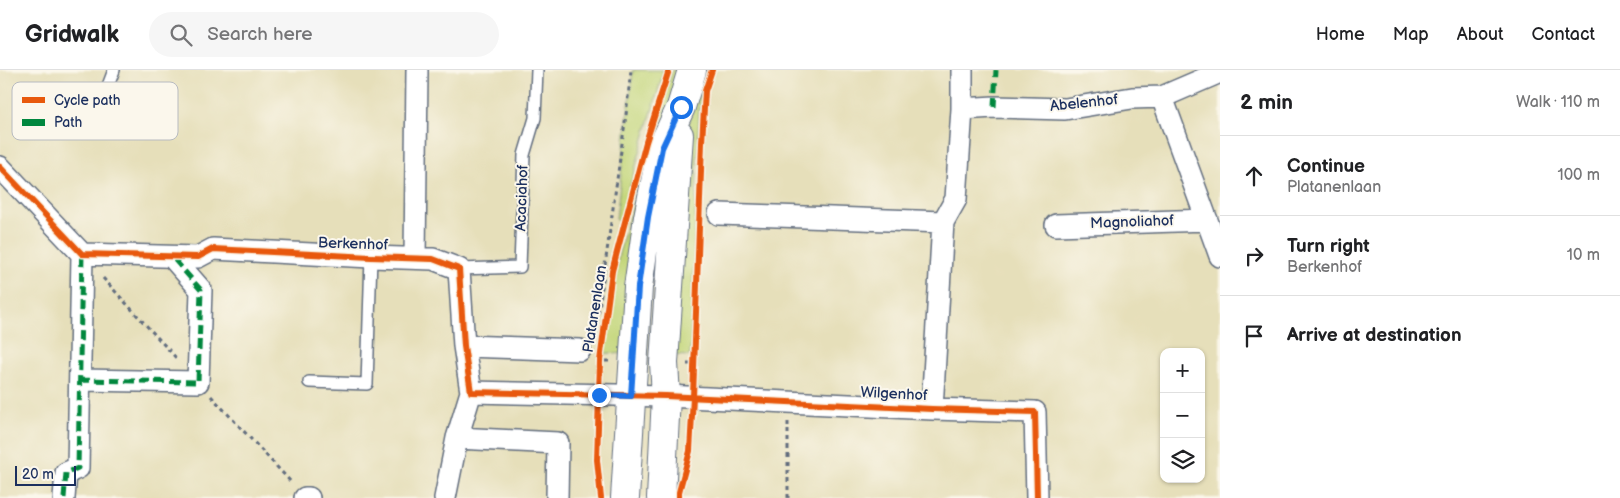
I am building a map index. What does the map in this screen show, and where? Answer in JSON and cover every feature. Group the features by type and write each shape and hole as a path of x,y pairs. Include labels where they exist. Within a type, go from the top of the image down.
{"street":[{"path":"415,258 417,70"},
{"path":"625,498 638,287 648,217 662,148 681,107 692,70"},
{"path":"932,409 943,222 956,199 962,109 962,70"},
{"name":"Abelenhof","path":"962,109 994,107 1065,108 1132,98 1162,96 1207,74"},
{"path":"1162,96 1220,256"},
{"path":"662,498 666,396 664,363 681,107"},
{"path":"0,167 82,254 78,468 66,473 64,498"},
{"path":"719,214 943,222"},
{"name":"Magnoliahof","path":"1056,225 1207,220"},
{"name":"Berkenhof","path":"82,254 198,258 213,250 371,258 415,258 433,259 459,269"},
{"path":"80,380 198,382 201,290 173,258"},
{"path":"445,498 457,438 471,392 464,346 459,269"},
{"path":"464,346 590,352"},
{"path":"471,392 666,396"},
{"name":"Wilgenhof","path":"666,396 1035,412 1037,498"},
{"path":"457,438 558,443 557,498"}],"lane":[{"path":"109,82 114,70"},
{"name":"Acaciahof","path":"459,269 520,267 524,155 535,118 537,70"},
{"path":"310,382 367,384 371,258"}],"path":[{"path":"590,352 596,337 631,70"},
{"path":"694,354 694,397"},
{"path":"788,401 788,498"}],"green space":[{"path":"633,70 664,70 620,220 616,219"},
{"path":"672,70 679,70 629,354 604,353 619,253"},
{"path":"702,70 708,70 699,112 690,356 670,355 688,128"}],"marked path":[{"path":"994,107 996,70"},
{"path":"64,498 66,473 78,468 82,254"},
{"path":"80,380 198,382 201,290 173,258"}],"cycle path":[{"name":"Platanenlaan","path":"601,498 597,460 600,361 612,271 646,142 669,70"},
{"path":"679,498 690,451 705,91 712,70"},
{"path":"0,167 82,254 198,257 213,249 433,259 459,269 464,346 471,392 666,396 1035,412 1037,498"}],"route":[{"path":"599,395 631,396 638,287 648,217 662,148 681,107"}]}
